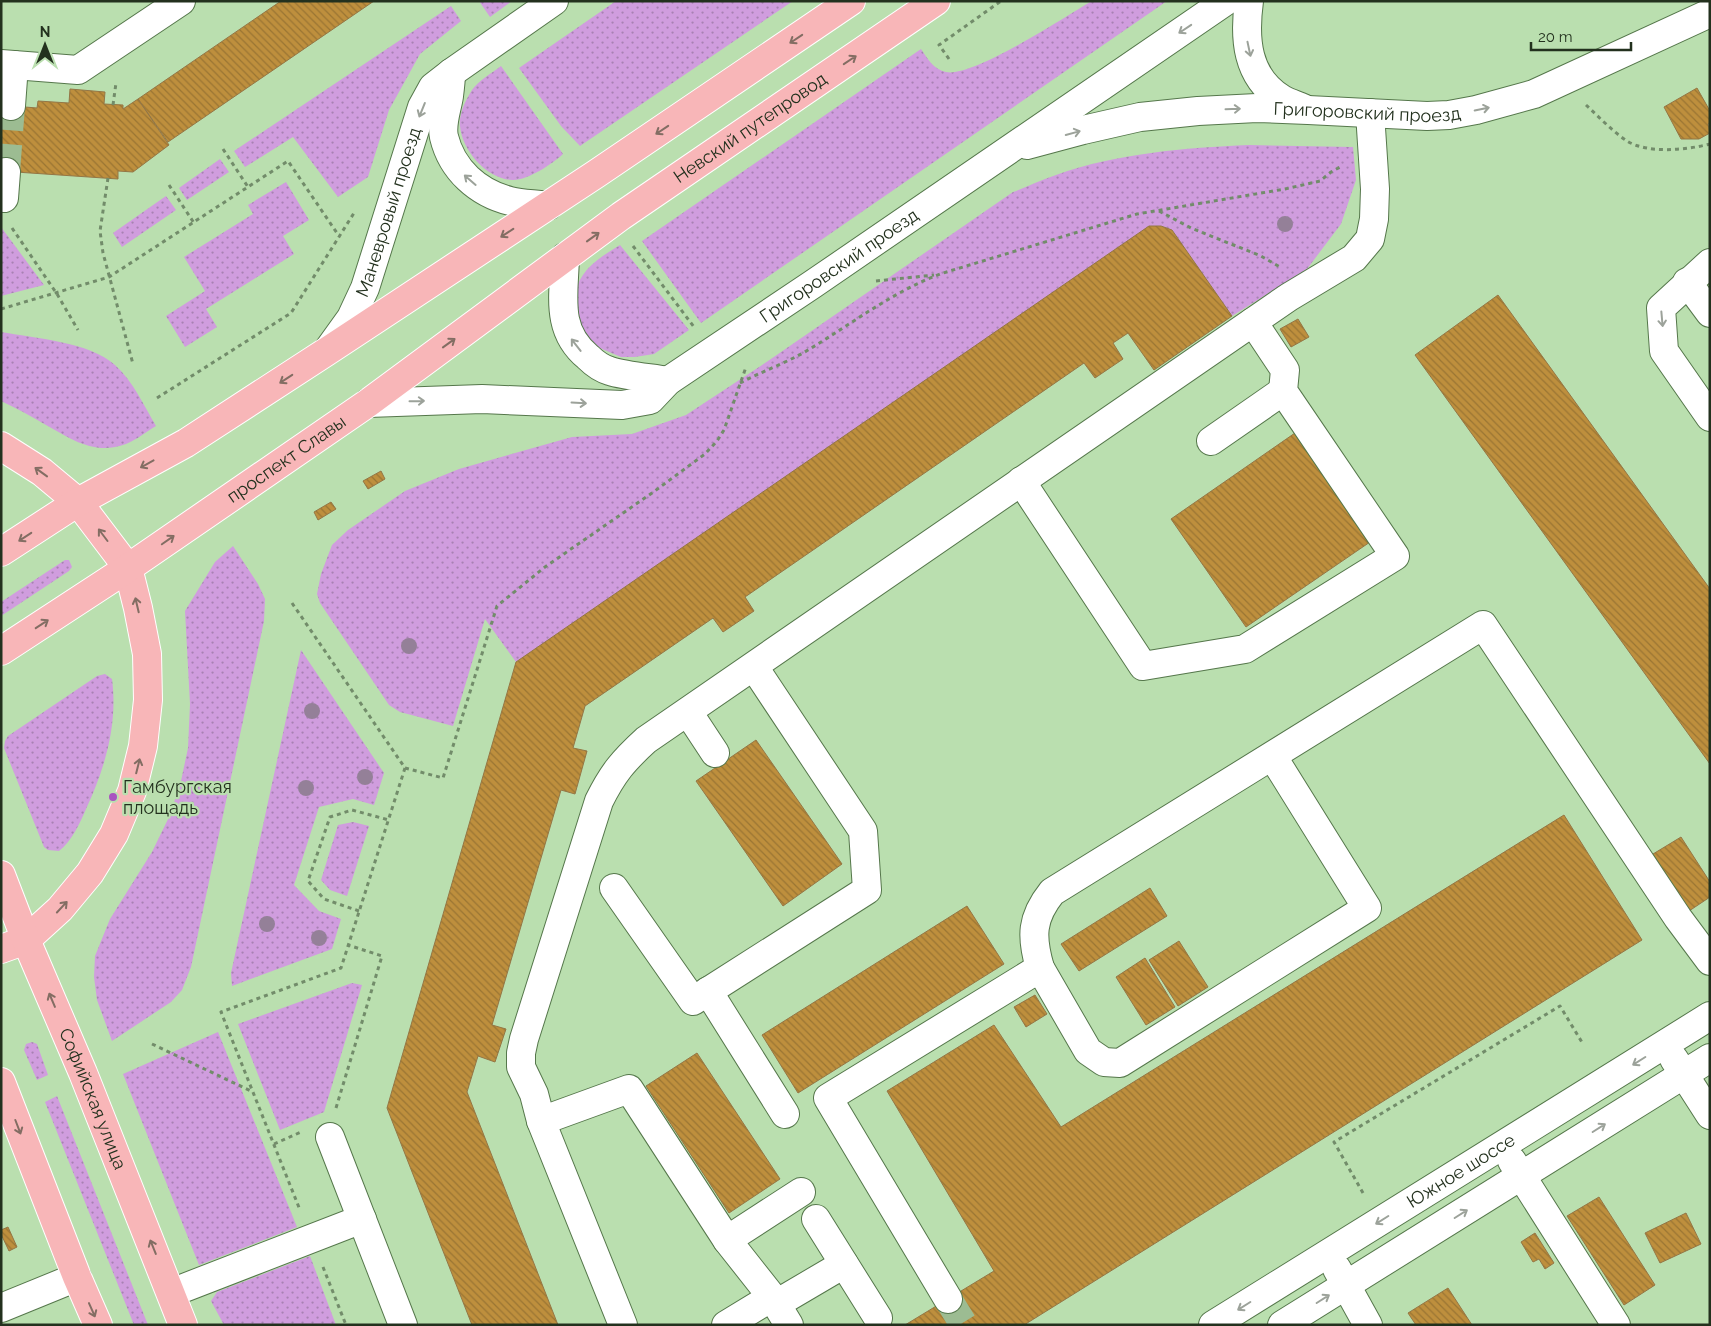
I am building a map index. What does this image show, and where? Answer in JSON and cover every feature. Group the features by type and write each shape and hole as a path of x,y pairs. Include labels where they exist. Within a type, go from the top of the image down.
{"main road":[{"path":"1,552 78,502 186,443 548,206 851,1"},
{"name":"Невский путепровод","path":"566,257 621,216 936,1"},
{"name":"проспект Славы","path":"1,651 128,568 368,403 566,257"},
{"path":"1,446 42,472 78,502 128,568 147,654 148,700 143,746 132,791 114,834 90,873 60,909 26,940 1,949"},
{"name":"Софийская улица","path":"1,875 26,940 83,1073 183,1325"},
{"path":"1,1082 98,1325"}],"street":[{"path":"11,106 8,64 78,70 148,10 181,1"},
{"name":"Маневровый проезд","path":"326,352 351,318 365,288 422,107 433,87 554,1"},
{"name":"Григоровский проезд","path":"368,403 482,399 622,405 650,400 668,381 1226,1"},
{"path":"1249,1 1246,30 1248,50 1255,69 1266,86 1282,100 1308,110"},
{"name":"Григоровский проезд","path":"1009,150 1140,117 1198,111 1257,108 1427,116 1449,115 1501,104 1534,94 1710,13"},
{"name":"Маневровый проезд","path":"451,73 444,136 453,159 465,176 484,192 510,201 548,206"},
{"path":"624,1325 541,1121 534,1094 521,1067 521,1053 599,801 618,767 646,740 1253,322 1354,258 1370,239 1374,219 1375,189 1370,113"},
{"path":"4,198 6,172"},
{"path":"566,257 563,312 565,325 579,350 593,362 610,371 668,381"},
{"path":"1710,263 1687,282 1661,308 1664,351 1710,417"},
{"path":"1687,282 1710,312"},
{"path":"1021,481 1143,666 1244,649 1395,556 1283,391 1285,370 1253,322"},
{"path":"1211,441 1283,391"},
{"path":"1273,756 1367,908 1120,1063 1104,1062 1088,1051 1040,968 1034,948 1035,924 1042,905 1052,892 1483,625 1710,962"},
{"path":"614,888 692,1001 867,890 863,832 754,666"},
{"path":"688,712 715,753"},
{"path":"948,1299 828,1098 1040,968"},
{"path":"708,991 785,1114"},
{"name":"Южное шоссе","path":"1214,1325 1710,1016"},
{"path":"1665,1045 1710,1115"},
{"name":"Южное шоссе","path":"1282,1325 1710,1058"},
{"path":"541,1121 629,1089 727,1240 779,1309"},
{"path":"318,1133 362,1219 403,1325"},
{"path":"1503,1145 1616,1325"},
{"path":"727,1240 801,1192"},
{"path":"171,1293 362,1219"},
{"path":"816,1219 878,1318"},
{"path":"1327,1254 1368,1325"},
{"path":"726,1325 779,1309 844,1264"},
{"path":"1,1308 77,1276"}],"path":[{"path":"949,59 939,45 1002,1"},
{"path":"1584,104 1626,140 1636,146 1660,149 1690,149 1710,144"},
{"path":"223,149 248,187"},
{"path":"1,309 109,277 288,161 339,236"},
{"path":"740,383 801,354 888,299 940,274 1046,243 1114,220 1137,214 1285,189 1320,181 1331,172 1345,165 1373,161"},
{"path":"108,178 100,231 103,253 133,364"},
{"path":"169,184 194,222"},
{"path":"4,198 7,221 78,330"},
{"path":"1158,211 1191,228 1261,256 1283,270 1304,288"},
{"path":"157,398 291,313 355,212"},
{"path":"631,243 695,330"},
{"path":"868,282 940,274"},
{"path":"292,603 405,768 443,778 497,606 545,567 705,454 724,430 746,365"},
{"path":"346,1325 221,1012 341,968 405,768"},
{"path":"359,911 324,899 308,881 330,817 352,810 389,820"},
{"path":"335,1110 382,956 348,945"},
{"path":"1364,1193 1334,1142 1560,1006 1583,1044"},
{"path":"152,1044 253,1092"},
{"path":"274,1144 318,1133"}],"shaded area":[{"path":"479,1 512,1 490,17"},
{"path":"616,1 793,1 580,146 561,126 519,68"},
{"path":"1092,1 1167,1 701,323 642,241 921,49 938,69 946,72 959,71 976,66 1019,45"},
{"path":"451,6 461,21 420,54 389,110 368,177 338,197 293,137 245,167 234,151"},
{"path":"501,66 563,154 539,171 518,180 494,175 477,162 465,145 460,126 463,108 472,90 481,80"},
{"path":"1249,145 1353,147 1356,180 1341,224 1307,269 1232,316 1172,230 1161,226 516,662 485,619 453,726 400,712 389,705 320,603 317,594 321,574 332,545 348,530 405,491 459,469 572,437 632,434 686,415 768,361 1013,192 1050,177 1103,161 1176,150"},
{"path":"220,159 229,172 187,200 179,188"},
{"path":"286,182 309,220 283,236 294,254 206,309 217,327 185,347 166,316 205,291 184,257 253,214 248,205"},
{"path":"166,196 176,210 122,247 113,233"},
{"path":"1,227 44,285 1,296"},
{"path":"620,245 689,330 654,354 621,357 585,339 571,302 579,282 589,268"},
{"path":"1,332 61,342 104,357 115,365 127,378 156,426 126,444 115,447 94,447 65,436 1,401"},
{"path":"233,546 258,584 265,599 264,621 191,967 182,990 171,1002 112,1041 97,1000 94,977 95,956 110,919 152,852 170,815 181,781 188,748 190,704 185,611 215,562"},
{"path":"65,560 69,560 72,567 69,571 1,616 1,602"},
{"path":"301,650 384,773 374,805 353,799 319,807 294,885 319,911 341,919 332,949 232,986 231,973"},
{"path":"105,674 112,679 113,713 108,746 99,778 72,837 59,851 48,850 44,847 4,748 5,741 8,736 97,676"},
{"path":"353,822 369,826 347,896 330,890 321,880 338,825"},
{"path":"352,983 362,985 324,1112 280,1130 238,1024"},
{"path":"218,1032 297,1227 199,1265 123,1074"},
{"path":"32,1042 37,1044 48,1075 37,1080 24,1050 26,1044"},
{"path":"57,1096 148,1325 134,1325 45,1102"},
{"path":"310,1256 336,1325 224,1325 211,1301 217,1292"}],"building":[{"path":"281,1 374,1 168,142 138,99"},
{"path":"1697,88 1710,111 1710,123 1708,124 1710,133 1699,139 1681,139 1664,107"},
{"path":"70,89 105,92 104,104 123,105 123,109 138,99 169,145 133,172 118,171 118,179 1,171 1,105 37,108 38,101 69,103"},
{"path":"1149,226 1161,226 1172,230 1232,316 1154,370 1128,333 1113,343 1123,359 1095,378 1084,363 745,597 754,611 723,632 713,618 585,706 573,748 587,751 575,794 561,790 492,1025 506,1029 495,1062 478,1056 467,1092 558,1325 472,1325 387,1108 516,662"},
{"path":"1498,295 1710,589 1710,764 1415,355"},
{"path":"1298,319 1309,337 1291,347 1280,329"},
{"path":"1295,433 1370,542 1246,627 1171,519"},
{"path":"381,471 385,479 368,489 363,481"},
{"path":"331,502 336,509 318,520 314,512"},
{"path":"756,740 842,864 783,906 696,781"},
{"path":"1564,815 1642,940 1024,1325 905,1325 994,1271 887,1091 994,1025 1061,1127"},
{"path":"1681,837 1710,882 1710,897 1689,911 1653,854"},
{"path":"1150,888 1167,916 1079,971 1061,944"},
{"path":"967,906 1004,964 798,1093 762,1035"},
{"path":"1179,941 1208,987 1178,1006 1149,960"},
{"path":"1145,958 1175,1007 1146,1025 1116,977"},
{"path":"1035,995 1047,1014 1026,1027 1014,1007"},
{"path":"697,1053 780,1179 729,1213 646,1086"},
{"path":"1599,1197 1655,1285 1624,1305 1567,1216"},
{"path":"1686,1213 1701,1244 1660,1263 1645,1233"},
{"path":"8,1227 17,1247 9,1251 1,1234 1,1230"},
{"path":"1535,1233 1554,1263 1545,1269 1539,1259 1533,1262 1521,1242"},
{"path":"1448,1288 1472,1325 1416,1325 1408,1313"}],"tunnel":[{"path":"6,172 11,106"},
{"path":"948,1299 964,1325"}],"place":[{"name":"Гамбургская площадь","path":"113,797"}]}
